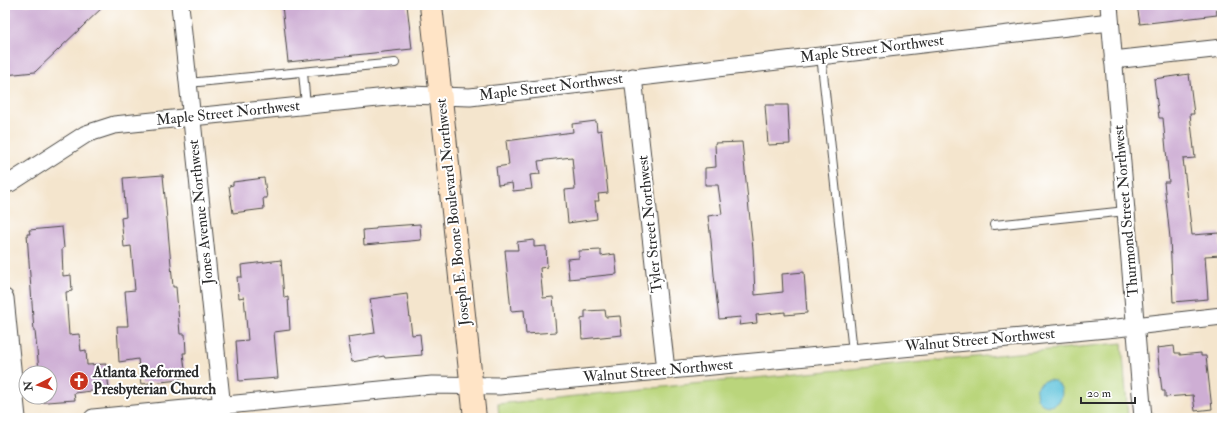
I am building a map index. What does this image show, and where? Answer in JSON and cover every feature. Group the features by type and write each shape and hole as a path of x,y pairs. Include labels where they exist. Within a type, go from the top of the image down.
{"main road":[{"name":"Joseph E. Boone Boulevard Northwest","path":"431,5 475,418"}],"street":[{"name":"Jones Avenue Northwest","path":"180,5 222,412"},
{"name":"Thurmond Street Northwest","path":"1109,5 1143,418"},
{"name":"Maple Street Northwest","path":"5,184 10,183 86,134 114,125 407,95 470,97 1110,22"},
{"path":"1113,60 1222,48"},
{"name":"Tyler Street Northwest","path":"633,77 666,370"},
{"path":"5,298 17,418"},
{"name":"Walnut Street Northwest","path":"93,418 222,412 432,386 499,386 1135,326 1222,316"}],"lane":[{"path":"821,56 853,352"},
{"path":"188,83 395,64"},
{"path":"303,73 306,105"},
{"path":"994,225 1126,211"}],"green space":[{"path":"1122,343 1128,418 499,418 498,404"}],"water":[{"path":"1049,380 1058,384 1062,393 1058,402 1049,406 1040,402 1036,393 1040,384"}],"building":[{"path":"5,5 105,5 35,72 5,75"},
{"path":"282,5 407,5 412,49 288,62"},
{"path":"1137,5 1216,5 1217,15 1140,24"},
{"path":"1189,74 1194,114 1190,114 1195,158 1183,159 1192,235 1219,233 1221,255 1205,256 1208,299 1173,302 1170,238 1164,182 1169,182 1163,118 1159,118 1154,79"},
{"path":"765,105 788,105 790,144 768,145"},
{"path":"596,121 597,131 601,130 608,193 598,194 599,201 595,201 597,219 568,223 565,190 575,189 572,157 538,161 540,174 530,175 532,189 513,191 512,183 498,185 496,167 509,165 506,141 573,132 572,124"},
{"path":"742,142 753,249 755,295 783,292 782,274 804,272 807,313 785,315 785,312 756,315 757,323 739,325 741,317 719,319 708,216 722,214 718,185 705,185 705,168 716,167 715,143"},
{"path":"163,175 173,287 176,287 180,334 185,334 186,353 183,353 186,378 141,384 138,359 119,362 117,326 128,326 125,291 135,290 131,246 124,247 121,218 126,217 123,178"},
{"path":"264,178 267,198 263,198 264,209 233,213 229,186 233,185 233,182"},
{"path":"420,224 421,240 364,245 363,230 376,229 376,227"},
{"path":"62,227 64,248 62,249 63,276 71,275 72,291 66,292 69,335 79,334 81,351 86,350 87,365 106,364 109,389 74,393 75,400 58,401 58,365 38,365 34,331 27,234 30,234 29,230"},
{"path":"534,240 534,247 546,246 547,267 540,268 543,298 553,297 556,332 526,334 524,310 511,311 505,250 518,250 517,242"},
{"path":"601,250 601,256 615,254 617,274 569,279 567,259 579,258 579,251"},
{"path":"281,260 284,298 288,297 290,330 274,332 278,378 239,381 236,341 248,340 244,297 239,298 237,277 242,277 241,265"},
{"path":"407,294 412,335 420,334 422,355 385,358 384,356 352,362 348,337 375,333 370,299"},
{"path":"605,310 606,317 620,316 622,335 582,339 581,319 585,318 585,311"},
{"path":"1174,346 1175,353 1180,353 1180,355 1201,353 1201,356 1206,356 1212,409 1195,411 1193,395 1165,397 1165,391 1162,391 1157,348"}],"place":[{"name":"Atlanta Reformed Presbyterian Church","path":"79,381"}]}
